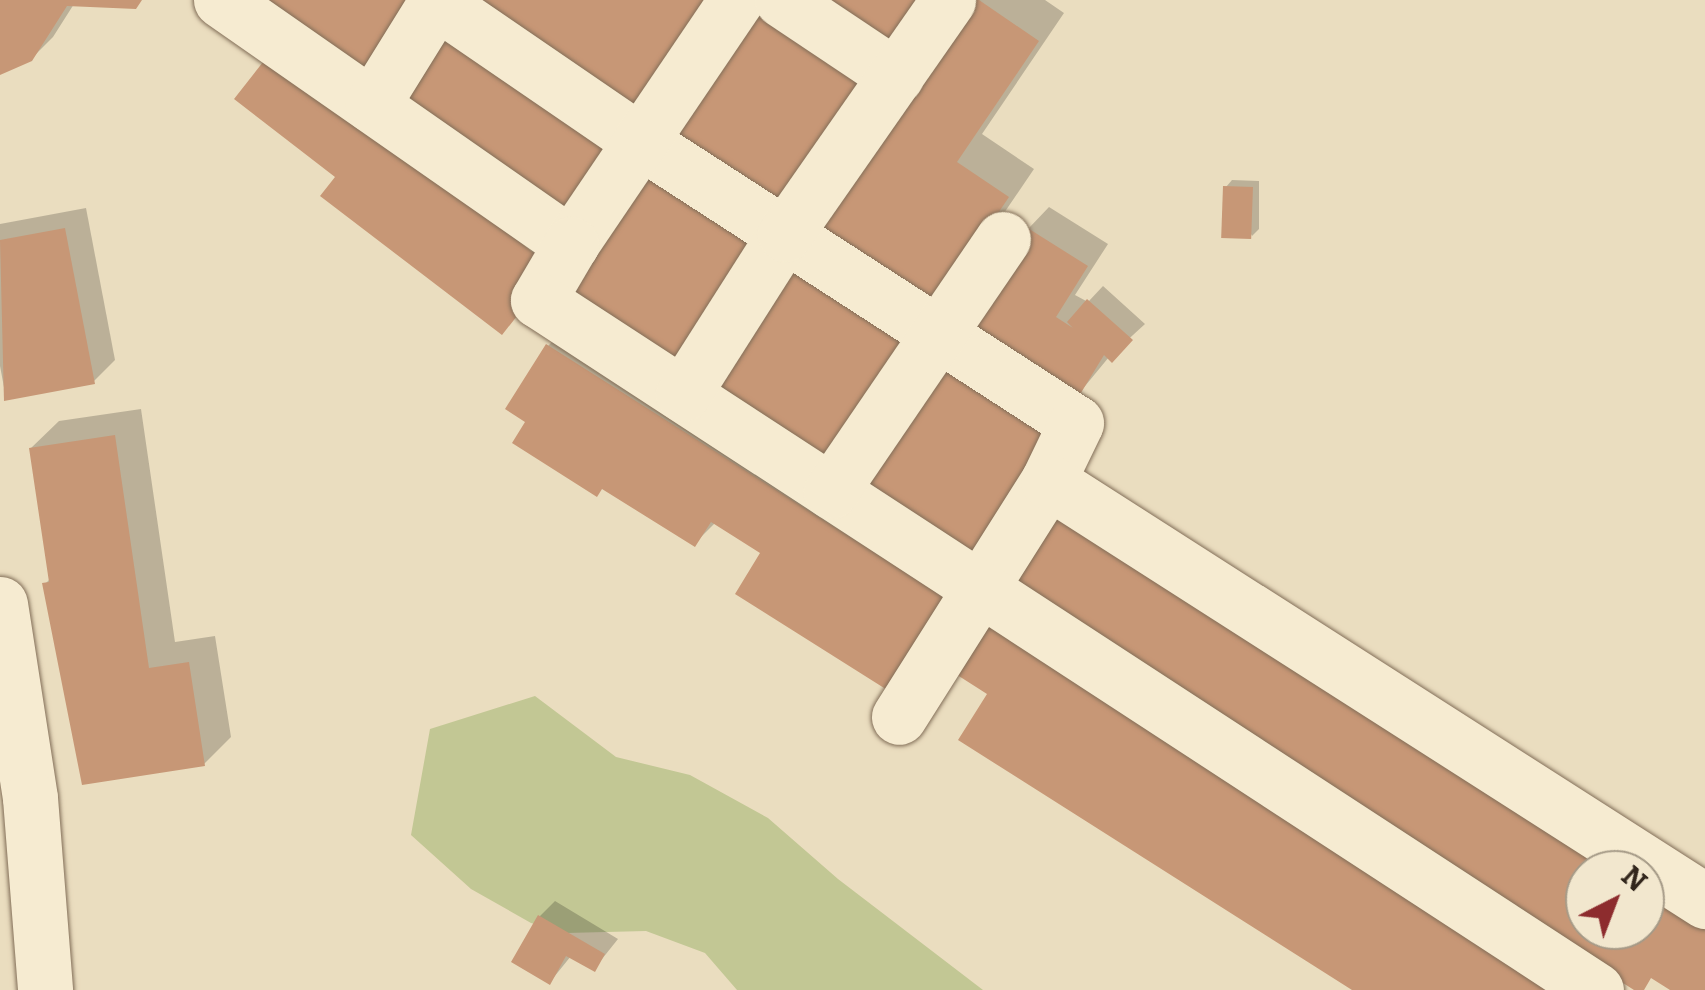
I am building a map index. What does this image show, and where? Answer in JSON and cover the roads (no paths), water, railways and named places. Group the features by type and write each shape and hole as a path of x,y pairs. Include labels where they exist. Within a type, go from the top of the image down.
{"street":[{"path":"221,0 571,244"},
{"path":"372,105 436,0 640,141 1076,424 1048,481 899,716"},
{"path":"736,0 571,244 538,300 1596,990"},
{"path":"782,0 896,76"},
{"path":"683,394 786,234 948,0"},
{"path":"831,490 1003,239"},
{"path":"1048,481 1705,901"},
{"path":"0,604 30,798 44,990"}]}
